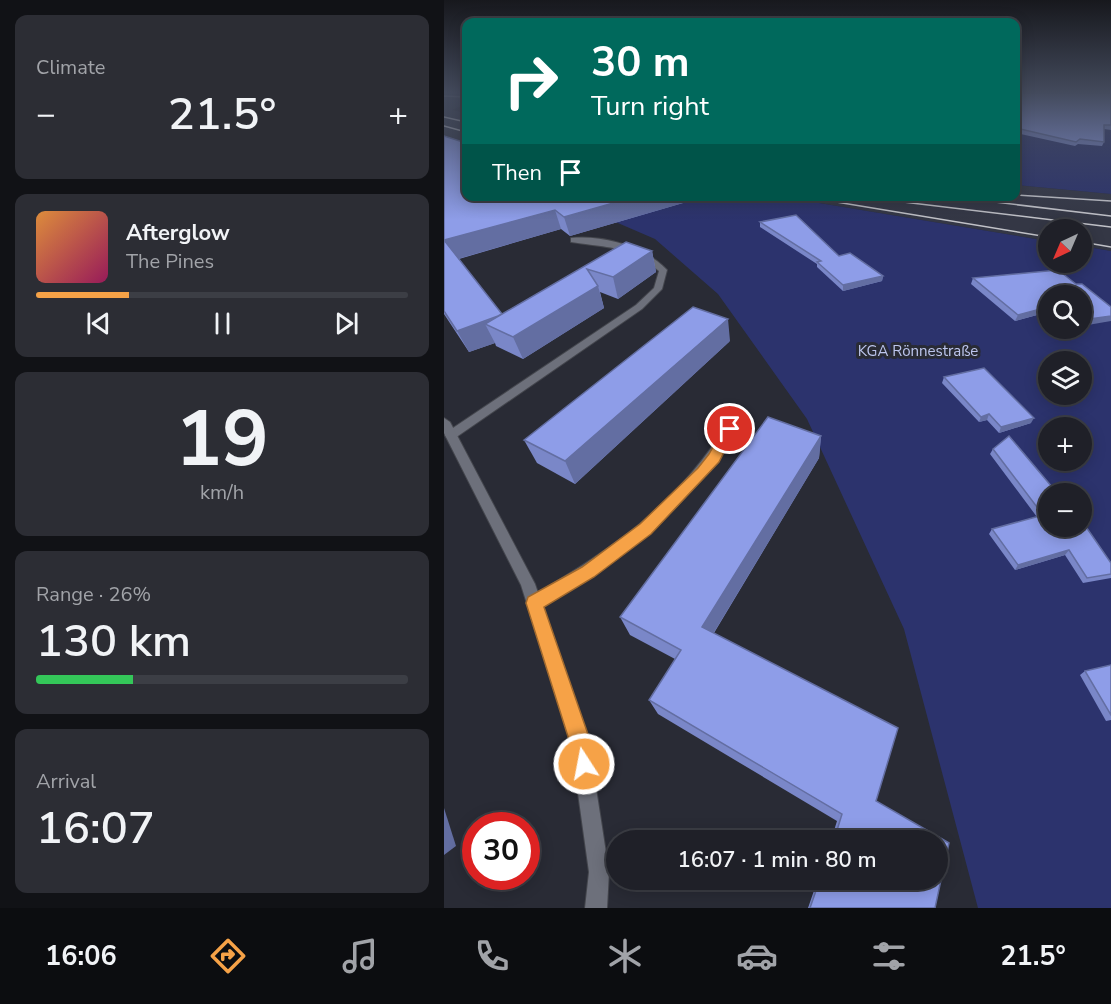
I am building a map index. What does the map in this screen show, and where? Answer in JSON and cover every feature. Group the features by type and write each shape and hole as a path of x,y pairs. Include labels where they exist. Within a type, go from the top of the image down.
{"street":[{"path":"574,240 620,243 643,255 663,270 658,289 639,307 447,428 528,584 580,743 599,872 596,908"},
{"path":"534,603 588,572 645,529 703,471 714,458 730,429"}],"shaded area":[{"path":"445,135 462,135 462,144"},
{"path":"1020,185 1111,194 1111,251 1092,248 1092,219 1038,219 1038,239 807,201 1020,201"}],"green space":[{"path":"1020,135 1111,135 1111,194 1020,185"},
{"name":"KGA Rönnestraße","path":"578,201 807,201 1038,239 1038,273 1092,273 1092,248 1111,251 1111,908 978,908 904,629 807,419 718,294 655,239 604,217"}],"building":[{"path":"1048,135 1104,135 1104,142 1080,139 1076,142"},
{"path":"444,136 462,142 462,201 620,201 564,217 555,210 444,240"},
{"path":"796,215 839,256 850,253 883,276 843,285 817,262 821,261 760,222"},
{"path":"444,240 502,314 457,331 444,311"},
{"path":"626,242 652,251 613,277 587,269 598,286 513,337 485,324"},
{"path":"1038,272 1062,273 1076,284 1083,285 1038,285 1038,310 1018,315 973,278"},
{"path":"1092,292 1111,307 1111,316 1092,319"},
{"path":"693,307 728,319 565,461 524,440"},
{"path":"984,368 1034,418 1001,427 989,414 981,417 944,377"},
{"path":"768,417 821,436 702,627 898,728 876,801 926,830 837,830 842,814 649,700 681,650 620,617"},
{"path":"1009,436 1049,483 1038,483 1038,508 993,449"},
{"path":"1038,516 1038,537 1092,535 1111,563 1111,574 1087,578 1069,550 1018,565 992,529"},
{"path":"1111,665 1111,715 1085,671"},
{"path":"816,890 939,890 935,908 810,908"}],"tram line":[{"path":"1020,195 1111,201"},
{"path":"830,201 1038,235"},
{"path":"895,201 1111,227"},
{"path":"986,201 1111,216"},
{"path":"1092,244 1111,247"}],"route":[{"path":"584,764 580,743 534,603 588,572 645,529 703,471 714,458 730,429"}]}
